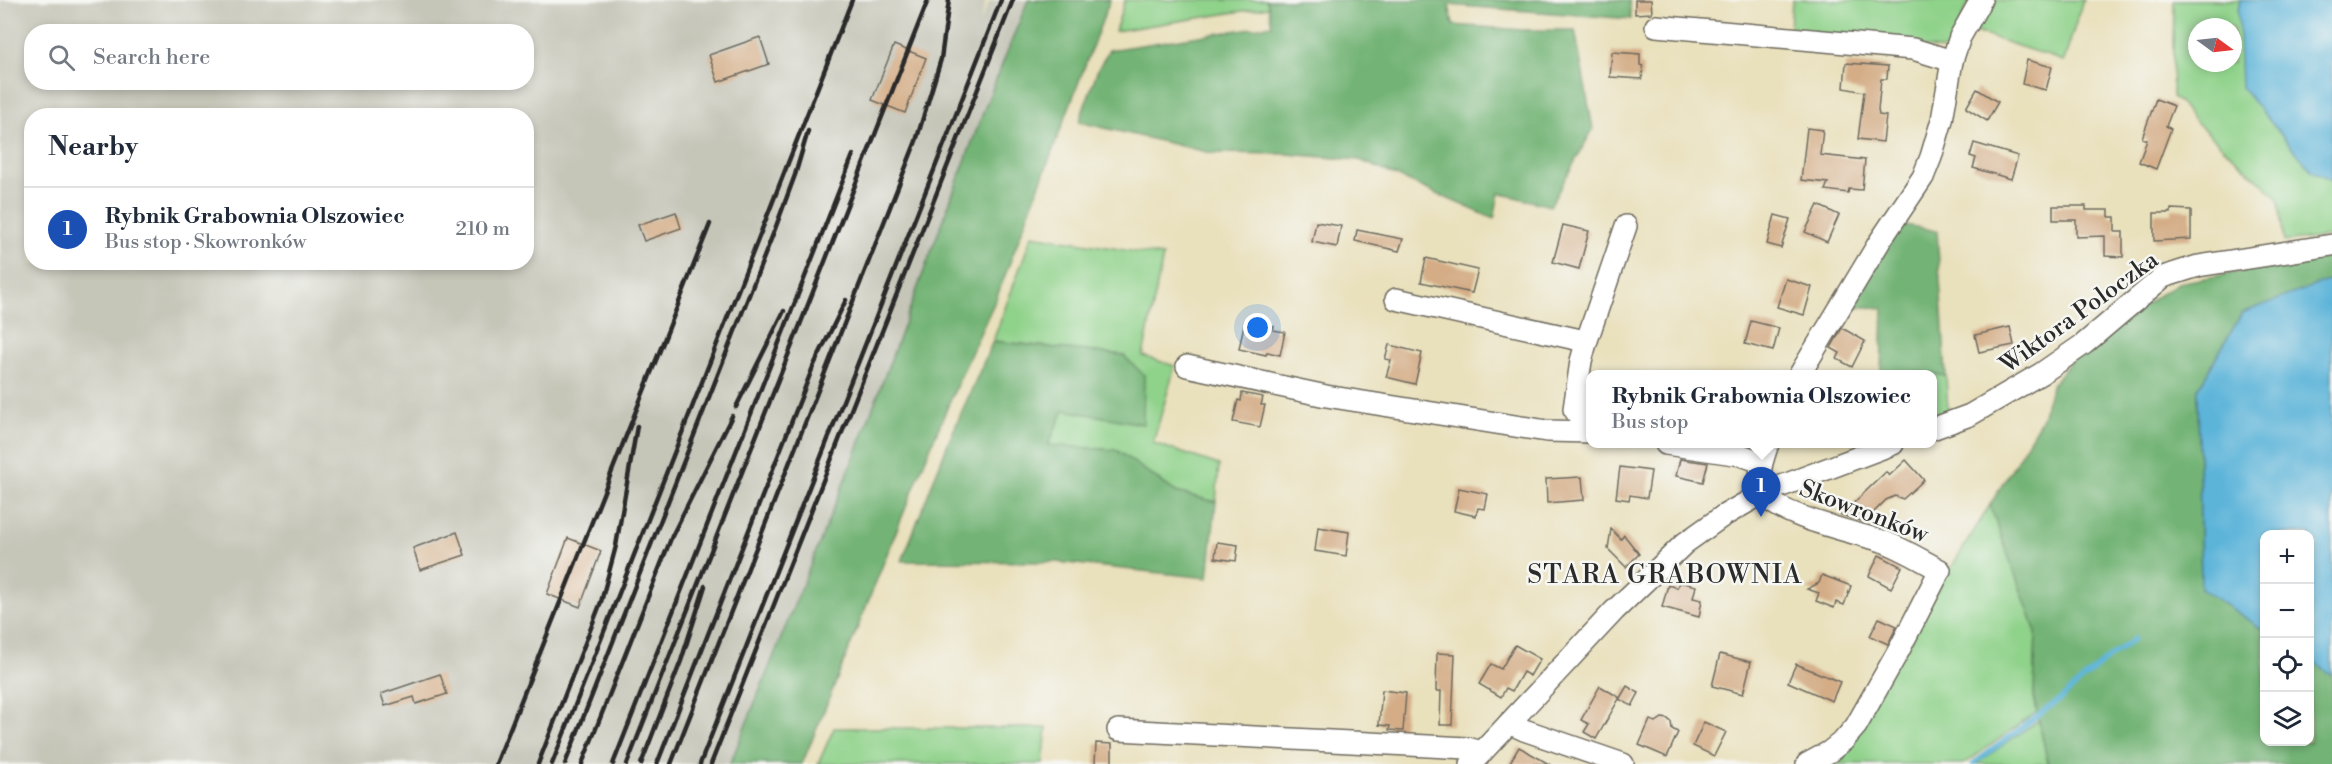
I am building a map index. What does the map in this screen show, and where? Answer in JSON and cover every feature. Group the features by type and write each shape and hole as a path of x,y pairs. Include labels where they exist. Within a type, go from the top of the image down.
{"street":[{"path":"1803,370 1880,241 1923,177 1942,120 1952,61 1960,37 1981,0"},
{"path":"1656,26 1913,49 1952,61"},
{"path":"1586,426 1574,408 1581,361 1626,226"},
{"name":"Wiktora Poloczka","path":"1937,427 1970,415 2042,373 2084,344 2163,277 2198,266 2332,245"},
{"path":"1396,299 1586,343"},
{"path":"1187,366 1326,396 1546,431 1586,432"},
{"path":"1691,448 1741,456 1765,453"},
{"path":"1118,730 1467,748 1476,758 1614,611 1670,556 1714,523 1763,493 1882,448"},
{"name":"Skowronków","path":"1765,453 1760,477 1763,493 1771,501 1808,519 1883,542 1940,570 1899,650 1856,726 1836,746 1811,763"},
{"path":"1509,723 1623,764"}],"shaded area":[{"path":"0,0 986,0 980,23 990,0 1028,0 987,102 857,450 730,764 0,764"}],"green space":[{"path":"1028,0 1110,0 996,299 944,414 802,764 730,764 857,450 987,102"},
{"path":"1125,0 1267,0 1268,7 1115,31"},
{"path":"1267,0 1629,0 1631,19 1449,5 1453,25 1523,30 1575,30 1593,129 1550,206 1499,193 1494,219 1360,160 1287,154 1211,153 1079,122 1098,69 1109,50 1272,25"},
{"path":"1792,0 1970,0 1949,47 1943,50 1790,29"},
{"path":"1988,0 2083,0 2064,61 1972,31"},
{"path":"2174,0 2240,0 2238,10 2242,18 2188,18 2188,72 2242,72 2242,19 2312,171 2332,181 2332,236 2284,242 2278,198 2195,121 2179,102 2172,98"},
{"path":"1900,224 1937,231 1946,376 1937,374 1937,370 1881,370 1883,308 1848,306"},
{"path":"1032,235 1163,256 1143,356 1175,366 1153,443 1219,465 1216,502 1176,492 1116,450 1048,446 1063,409 1123,355 993,341"},
{"path":"2332,255 2332,279 2242,313 2198,389 2201,588 2260,627 2260,746 2314,746 2314,663 2332,675 2332,764 2048,764 2034,697 2036,632 1990,505 2041,420 2053,383 2084,344 2178,283"},
{"path":"993,341 1123,355 1144,375 1143,424 1064,410 1048,445 1116,450 1176,492 1216,502 1208,578 1057,562 902,561 948,443"},
{"path":"1937,374 1946,376 1948,412 1937,415"},
{"path":"1990,505 2036,632 2034,697 2037,712 1964,764 1829,764"},
{"path":"2039,720 2048,764 1976,764"},
{"path":"834,728 1047,728 1043,764 818,764"}],"water":[{"path":"2240,0 2332,0 2332,181 2312,171 2241,87 2242,18 2238,18"},
{"path":"2332,279 2332,675 2314,663 2314,530 2260,530 2260,627 2201,588 2198,389 2242,313"}],"building":[{"path":"1635,0 1651,0 1652,13 1635,14"},
{"path":"760,37 769,64 718,82 709,55"},
{"path":"894,45 926,58 905,113 872,100"},
{"path":"1612,52 1640,54 1640,65 1643,66 1642,79 1610,77"},
{"path":"2027,60 2052,67 2046,90 2022,84"},
{"path":"1846,63 1888,66 1887,79 1881,79 1878,110 1879,115 1886,116 1883,142 1858,139 1864,92 1844,88"},
{"path":"1977,89 1998,102 1987,121 1966,108"},
{"path":"2156,99 2174,106 2166,126 2171,129 2156,169 2139,162 2147,140 2142,138"},
{"path":"1807,128 1823,130 1820,155 1865,160 1862,190 1849,189 1848,193 1825,190 1828,183 1801,180"},
{"path":"1974,143 2018,156 2011,179 1973,168 1976,158 1970,156"},
{"path":"1818,205 1839,215 1827,242 1805,232"},
{"path":"2053,206 2086,206 2086,210 2109,210 2109,217 2115,217 2115,232 2123,232 2123,257 2105,256 2105,236 2076,237 2076,220 2053,220"},
{"path":"2171,209 2191,210 2191,239 2154,241 2154,213 2171,213"},
{"path":"676,212 681,228 644,241 638,225"},
{"path":"1775,215 1790,219 1781,248 1767,244"},
{"path":"1316,222 1341,226 1337,247 1312,242"},
{"path":"1563,225 1589,231 1579,269 1553,262"},
{"path":"1357,230 1403,239 1399,251 1355,241"},
{"path":"1426,258 1478,270 1472,293 1421,282"},
{"path":"1786,279 1812,287 1804,315 1777,307"},
{"path":"1245,320 1274,326 1273,330 1285,332 1280,355 1267,352 1266,355 1239,349"},
{"path":"1751,321 1779,328 1773,351 1745,344"},
{"path":"2010,327 2014,345 1979,352 1975,335"},
{"path":"1842,328 1865,341 1852,367 1837,359 1840,353 1831,348"},
{"path":"1389,345 1422,353 1415,384 1386,377 1391,360 1385,359"},
{"path":"1242,393 1263,397 1261,405 1265,405 1260,427 1233,422"},
{"path":"1680,459 1708,463 1703,482 1676,476"},
{"path":"1906,460 1924,480 1903,499 1895,496 1886,500 1864,522 1841,515 1886,472 1889,476"},
{"path":"1620,467 1651,471 1647,498 1630,495 1629,500 1616,498"},
{"path":"1582,477 1584,500 1547,503 1546,479"},
{"path":"1459,488 1488,494 1485,509 1478,508 1476,516 1454,511"},
{"path":"1318,527 1349,532 1346,556 1315,551"},
{"path":"1611,529 1621,539 1624,535 1639,554 1626,567 1608,549"},
{"path":"457,532 465,555 420,570 413,548"},
{"path":"568,538 601,551 580,607 547,594"},
{"path":"1217,542 1238,545 1236,561 1215,558"},
{"path":"1879,555 1902,567 1891,588 1869,576"},
{"path":"1822,575 1851,586 1844,605 1836,602 1834,608 1816,601 1819,593 1807,589 1819,583"},
{"path":"1679,582 1696,586 1693,598 1702,600 1699,617 1662,607 1668,585 1677,588"},
{"path":"1879,618 1897,626 1888,644 1870,636"},
{"path":"1515,645 1540,659 1530,676 1523,672 1512,691 1506,688 1501,697 1479,684 1491,664 1501,669"},
{"path":"1437,653 1455,654 1452,725 1440,725 1441,691 1436,691"},
{"path":"1720,654 1751,662 1743,694 1712,686"},
{"path":"1796,664 1840,682 1832,701 1788,682"},
{"path":"440,674 447,694 416,704 414,697 385,706 381,694"},
{"path":"1600,686 1620,698 1627,686 1639,693 1632,706 1619,699 1596,739 1584,732 1589,724 1581,720"},
{"path":"1382,690 1406,693 1403,731 1389,730 1390,726 1379,725"},
{"path":"1662,718 1668,719 1672,729 1678,732 1667,757 1639,745 1650,720 1656,722"},
{"path":"1704,722 1726,732 1714,756 1693,746"},
{"path":"1096,743 1112,744 1112,764 1095,764"},
{"path":"1519,747 1549,764 1509,764"}],"waterway":[{"path":"1973,764 2063,697 2134,639"}],"railway":[{"path":"552,764 852,0"},
{"path":"627,764 928,0"},
{"path":"671,764 916,141 941,59 949,0"},
{"path":"700,764 1001,0"},
{"path":"711,764 1013,0"},
{"path":"565,764 775,229 808,131"},
{"path":"613,764 853,155"},
{"path":"496,764 710,224"},
{"path":"657,764 813,367 846,300"},
{"path":"736,407 784,311"},
{"path":"582,764 672,536 732,416"},
{"path":"538,764 601,602 616,546 637,426"},
{"path":"641,764 681,661 705,586"}],"place":[{"name":"Rybnik Grabownia Olszowiec","path":"1761,517"}],"district":[{"name":"STARA GRABOWNIA","path":"1665,574"}]}
